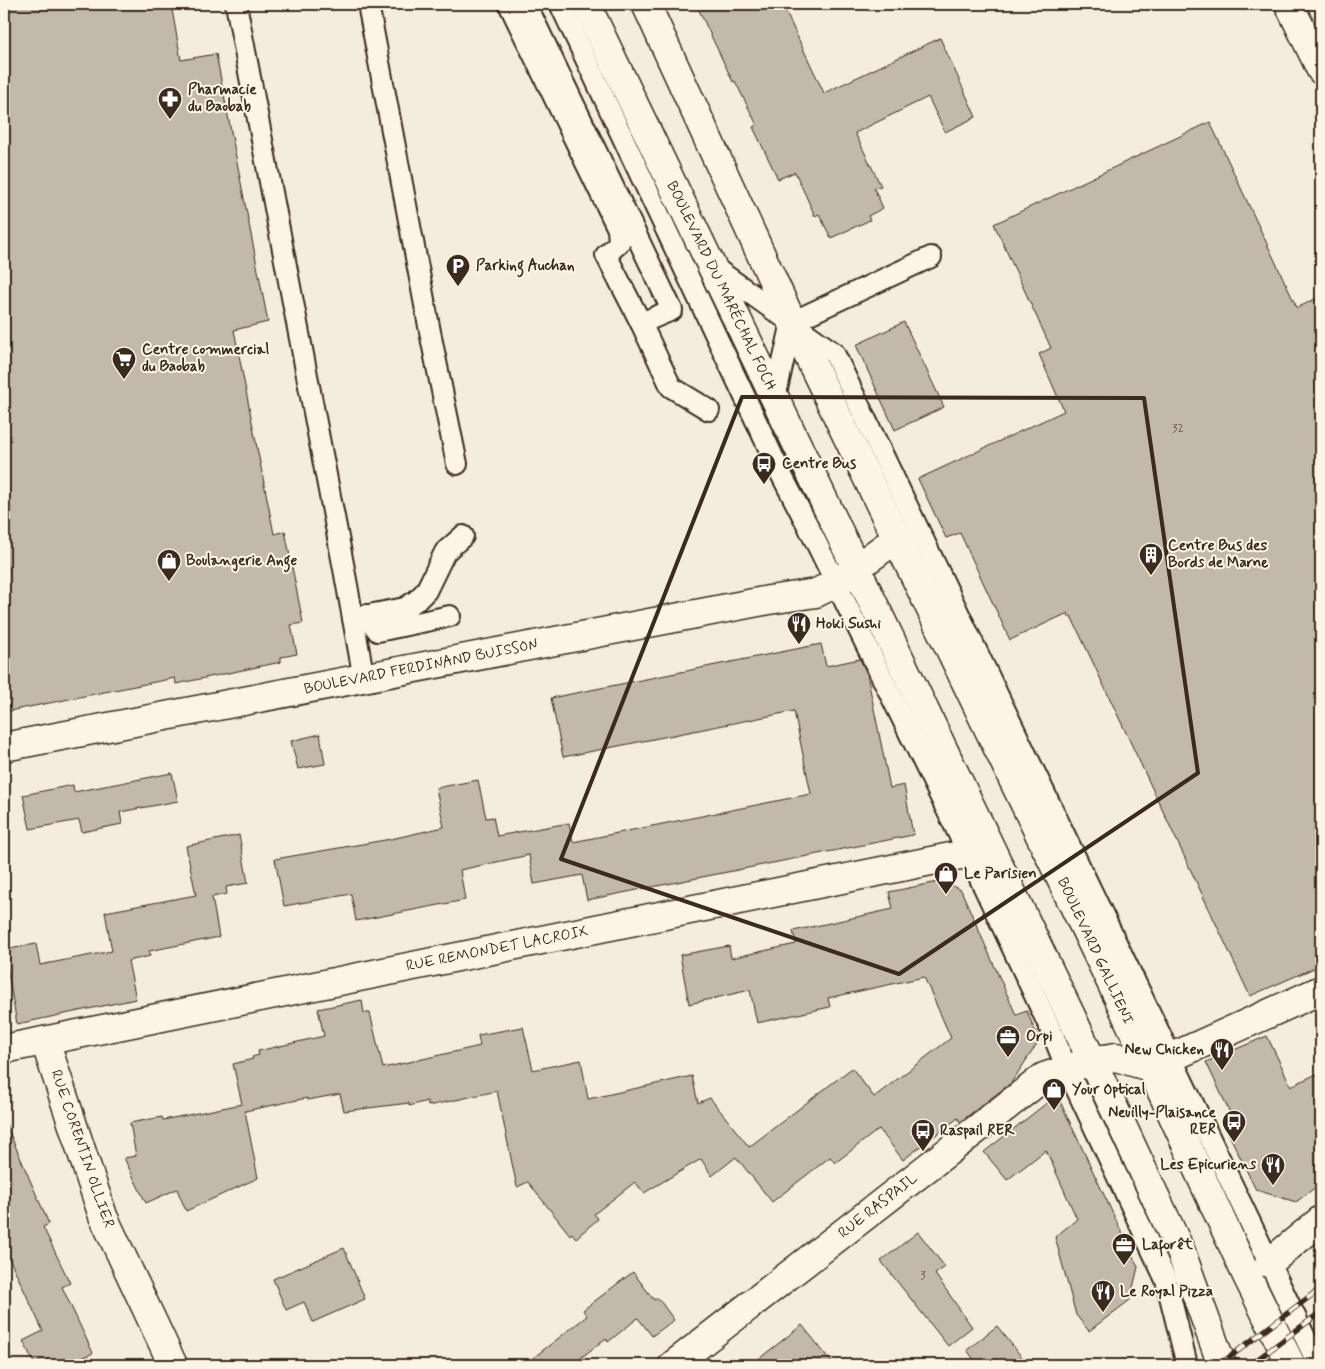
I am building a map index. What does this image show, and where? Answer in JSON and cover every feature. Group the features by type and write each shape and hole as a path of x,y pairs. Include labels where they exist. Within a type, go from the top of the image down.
{"street":[{"name":"BOULEVARD DU MARÉCHAL FOCH","path":"586,4 775,398 847,576"},
{"path":"646,4 792,322 897,538"},
{"path":"1289,4 1321,70"},
{"name":"BOULEVARD FERDINAND BUISSON","path":"4,747 769,600 816,593 847,576 897,538"},
{"name":"BOULEVARD GALLIENI","path":"897,538 1160,1063 1246,1276 1291,1365"},
{"path":"847,576 1079,1065 1181,1252 1222,1365"},
{"name":"RUE REMONDET LACROIX","path":"4,1049 979,851"},
{"path":"1160,1063 1321,990"},
{"name":"RUE CORENTIN OLLIER","path":"45,1041 103,1216 173,1365"},
{"name":"RUE RASPAIL","path":"673,1365 1044,1077 1079,1065 1116,1057 1160,1063"},
{"path":"1269,1263 1321,1220"}],"lane":[{"path":"236,4 360,617 364,679"},
{"path":"368,4 457,464"},
{"path":"509,4 618,229 619,243 606,255 641,323 670,387 709,410"},
{"path":"526,4 672,310 641,323"},
{"path":"560,4 781,474 810,528 847,576"},
{"path":"792,322 931,257"},
{"path":"711,265 834,353 1134,978 1160,1063 1269,1263 1315,1358 1313,1365"},
{"path":"775,398 792,322"},
{"path":"360,617 405,608 417,600 426,591 445,552 463,536"},
{"path":"360,617 378,631 450,616"},
{"path":"1079,1065 1166,1280 1187,1365"},
{"path":"1181,1252 1185,1308 1181,1344"}],"highlighted area":[{"path":"742,397 1144,398 1198,773 899,974 561,859"}],"building":[{"name":"Centre commercial du Baobab","path":"4,4 171,4 181,60 216,54 268,322 234,330 274,534 285,531 303,623 291,625 297,654 281,657 281,662 176,684 175,678 4,712"},
{"path":"696,4 782,4 824,93 940,38 976,117 945,132 928,97 855,133 881,186 874,188 883,208 868,216 870,220 831,238 819,214 815,216 795,172 778,179 753,127 757,125 735,81 733,82"},
{"name":"Centre Bus des Bords de Marne","path":"1210,122 1297,308 1321,296 1321,965 1250,996 1071,616 1069,617 1068,613 1010,640 960,533 946,538 918,479 1064,411 1039,354 1051,348 994,224"},
{"path":"904,322 944,407 895,430 856,345"},
{"path":"821,644 826,666 860,659 867,674 890,788 904,785 913,835 587,900 582,875 534,884 529,855 460,870 465,900 356,921 351,894 284,906 275,859 391,839 444,827 436,788 478,780 486,818 493,817 497,836 569,823 573,842 811,794 794,711 563,757 551,698"},
{"path":"320,734 325,764 298,769 291,741"},
{"path":"172,773 178,801 120,812 122,824 82,832 79,820 30,829 23,795 73,785 74,792"},
{"path":"239,835 248,883 226,887 227,894 212,897 219,937 149,951 150,956 128,961 136,999 17,1024 4,950 36,944 40,965 112,951 105,912 196,895 186,846"},
{"path":"943,881 961,890 1016,1015 1027,1011 1039,1041 1011,1083 960,1122 958,1118 903,1160 879,1129 835,1163 830,1157 772,1202 736,1157 712,1176 701,1159 644,1193 635,1182 594,1214 598,1219 576,1238 572,1233 570,1235 528,1182 517,1187 497,1091 428,1106 427,1101 409,1106 409,1103 344,1111 340,1094 307,1100 307,1098 245,1111 258,1178 186,1211 177,1189 146,1203 124,1158 136,1156 130,1123 162,1117 163,1120 242,1104 233,1064 253,1059 252,1057 259,1055 258,1051 324,1036 318,1009 362,1000 364,1013 370,1013 383,1068 480,1046 478,1035 523,1027 533,1070 581,1060 588,1099 692,1076 698,1103 710,1098 749,1147 852,1068 874,1097 951,1038 924,977 828,998 830,1007 757,1023 750,990 689,1004 680,955 729,946 731,958 796,944 793,931 893,909 889,892"},
{"path":"1267,1036 1291,1086 1321,1072 1321,1183 1296,1202 1256,1190 1224,1124 1233,1119 1206,1062"},
{"path":"1057,1095 1138,1267 1130,1300 1089,1331 1076,1315 1055,1237 1077,1219 1046,1150 1007,1180 984,1152"},
{"path":"4,1120 49,1224 43,1227 70,1283 62,1287 93,1353 66,1365 35,1365 23,1341 43,1331 4,1247"},
{"path":"918,1232 945,1267 935,1274 972,1327 948,1346 881,1261"},
{"path":"344,1248 365,1299 313,1322 304,1302 286,1310 273,1279"},
{"path":"633,1272 654,1300 658,1298 674,1320 652,1336 638,1318 608,1342 606,1338 572,1365 524,1365 587,1316 583,1310"},
{"path":"802,1325 834,1365 751,1365"},
{"path":"997,1326 1028,1365 978,1365 967,1350"}],"railway":[{"path":"1219,1365 1321,1288"},
{"path":"1250,1365 1321,1312"}],"place":[{"name":"Pharmacie du Baobab","path":"170,120"},
{"name":"Parking Auchan","path":"458,287"},
{"name":"Centre commercial du Baobab","path":"124,380"},
{"name":"Centre Bus","path":"764,485"},
{"name":"Centre Bus des Bords de Marne","path":"1151,576"},
{"name":"Boulangerie Ange","path":"169,582"},
{"name":"Hoki Sushi","path":"799,645"},
{"name":"Le Parisien","path":"946,895"},
{"name":"Orpi","path":"1008,1058"},
{"name":"New Chicken","path":"1222,1071"},
{"name":"Your Optical","path":"1054,1111"},
{"name":"Neuilly-Plaisance RER","path":"1234,1143"},
{"name":"Raspail RER","path":"923,1152"},
{"name":"Les Epicuriens","path":"1273,1186"},
{"name":"Laforêt","path":"1124,1266"},
{"name":"Le Royal Pizza","path":"1103,1313"}]}
